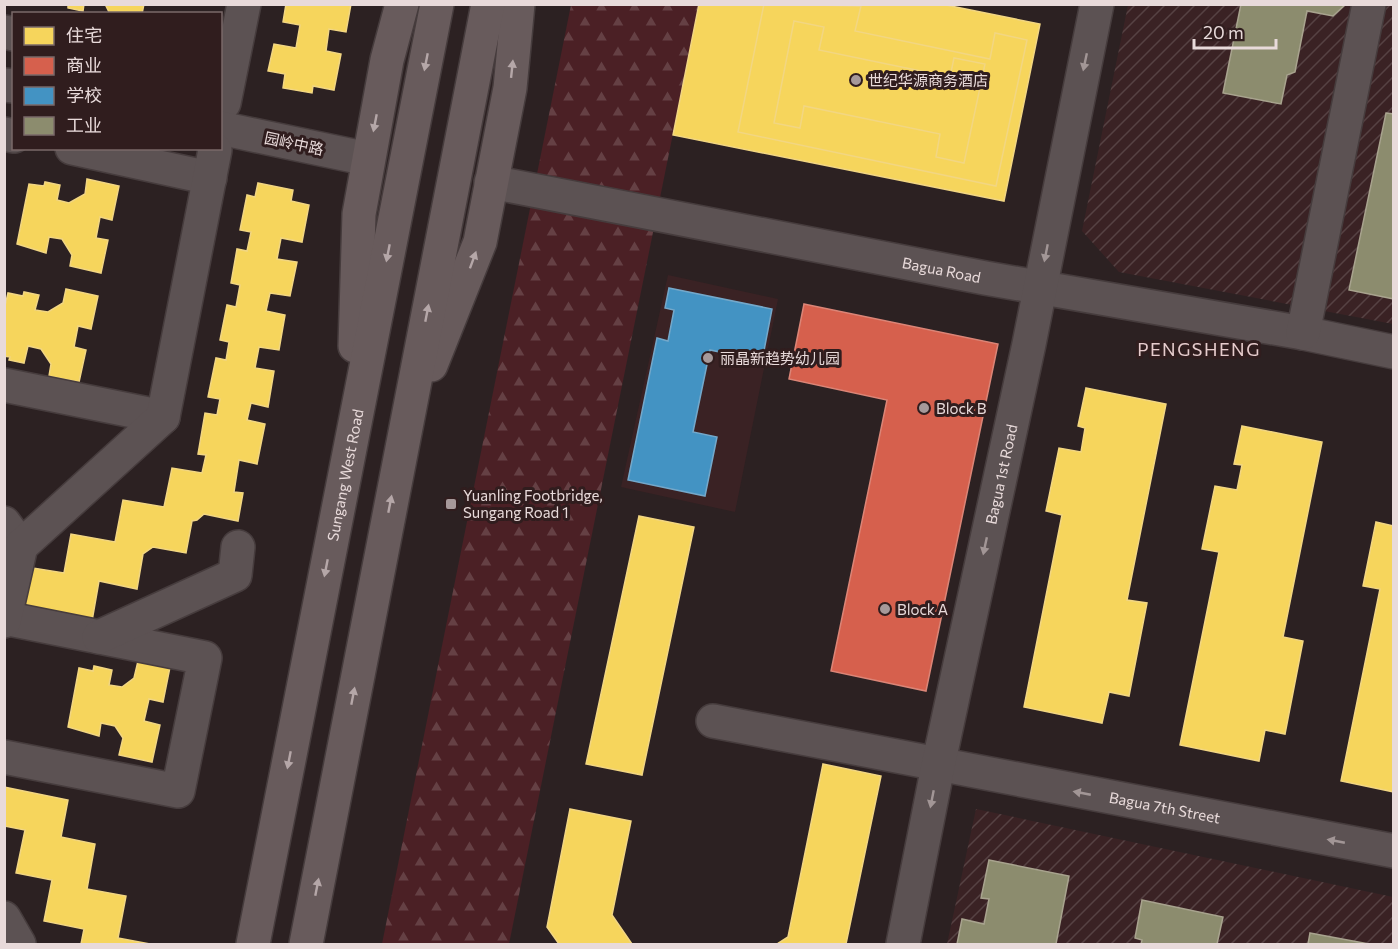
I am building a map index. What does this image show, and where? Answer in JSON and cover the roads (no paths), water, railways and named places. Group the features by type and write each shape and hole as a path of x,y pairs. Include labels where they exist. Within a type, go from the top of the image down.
{"main road":[{"path":"355,422 358,225 368,159 402,4"},
{"name":"Sungang West Road","path":"253,945 437,4"},
{"path":"306,945 488,4"},
{"path":"404,431 480,242 510,88 518,4"}],"street":[{"path":"222,110 244,4"},
{"name":"Bagua 1st Road","path":"903,945 938,766 1040,287 1097,4"},
{"path":"1303,333 1369,4"},
{"name":"园岭中路","path":"222,121 368,159"},
{"path":"4,757 178,791 205,658 5,619 13,534 163,417 214,150"},
{"name":"Bagua Road","path":"491,182 1040,287 1303,333 1394,352"},
{"path":"4,386 163,417"},
{"path":"99,637 235,575 238,547"},
{"name":"Bagua 7th Street","path":"713,721 938,766 1394,851"},
{"path":"4,918 19,945"}],"place":[{"name":"世纪华源商务酒店","path":"856,80"},
{"name":"丽晶新趋势幼儿园","path":"708,358"},
{"name":"Block B","path":"924,408"},
{"name":"Yuanling Footbridge, Sungang Road 1","path":"451,504"},
{"name":"Block A","path":"885,609"}],"district":[{"name":"PENGSHENG","path":"1199,349"}]}
